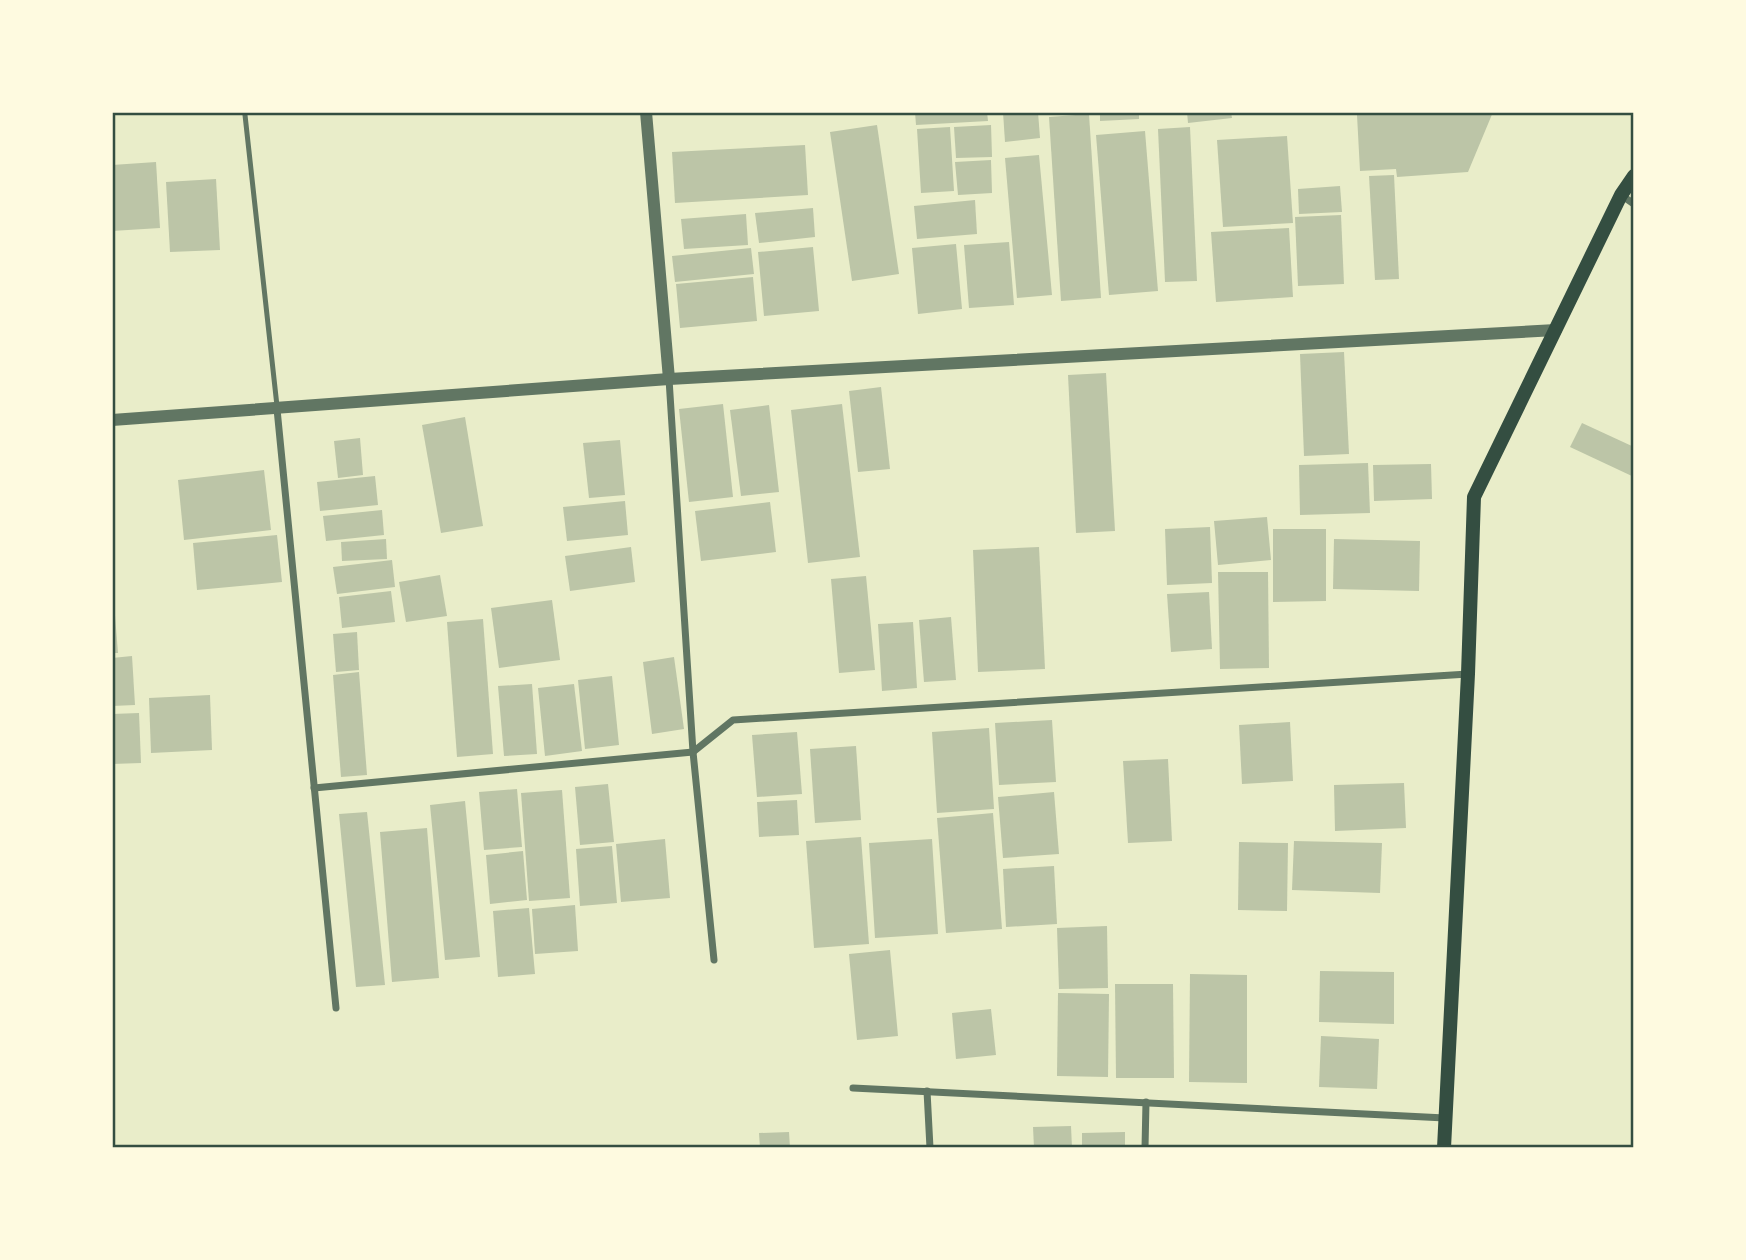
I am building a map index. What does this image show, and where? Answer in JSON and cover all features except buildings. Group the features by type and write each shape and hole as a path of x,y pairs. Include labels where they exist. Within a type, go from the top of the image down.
{"main road":[{"path":"1444,1148 1468,674 1474,497 1621,195 1634,176"}],"street":[{"path":"646,112 669,379 693,752 714,960"},
{"path":"1621,195 1634,204"},
{"path":"112,420 669,379 1556,330"},
{"path":"277,409 335,1008"},
{"path":"314,788 693,752 733,720 1468,674"},
{"path":"853,1088 1446,1118"},
{"path":"927,1091 930,1148"},
{"path":"1145,1148 1146,1102"}],"lane":[{"path":"245,115 277,409"}]}
